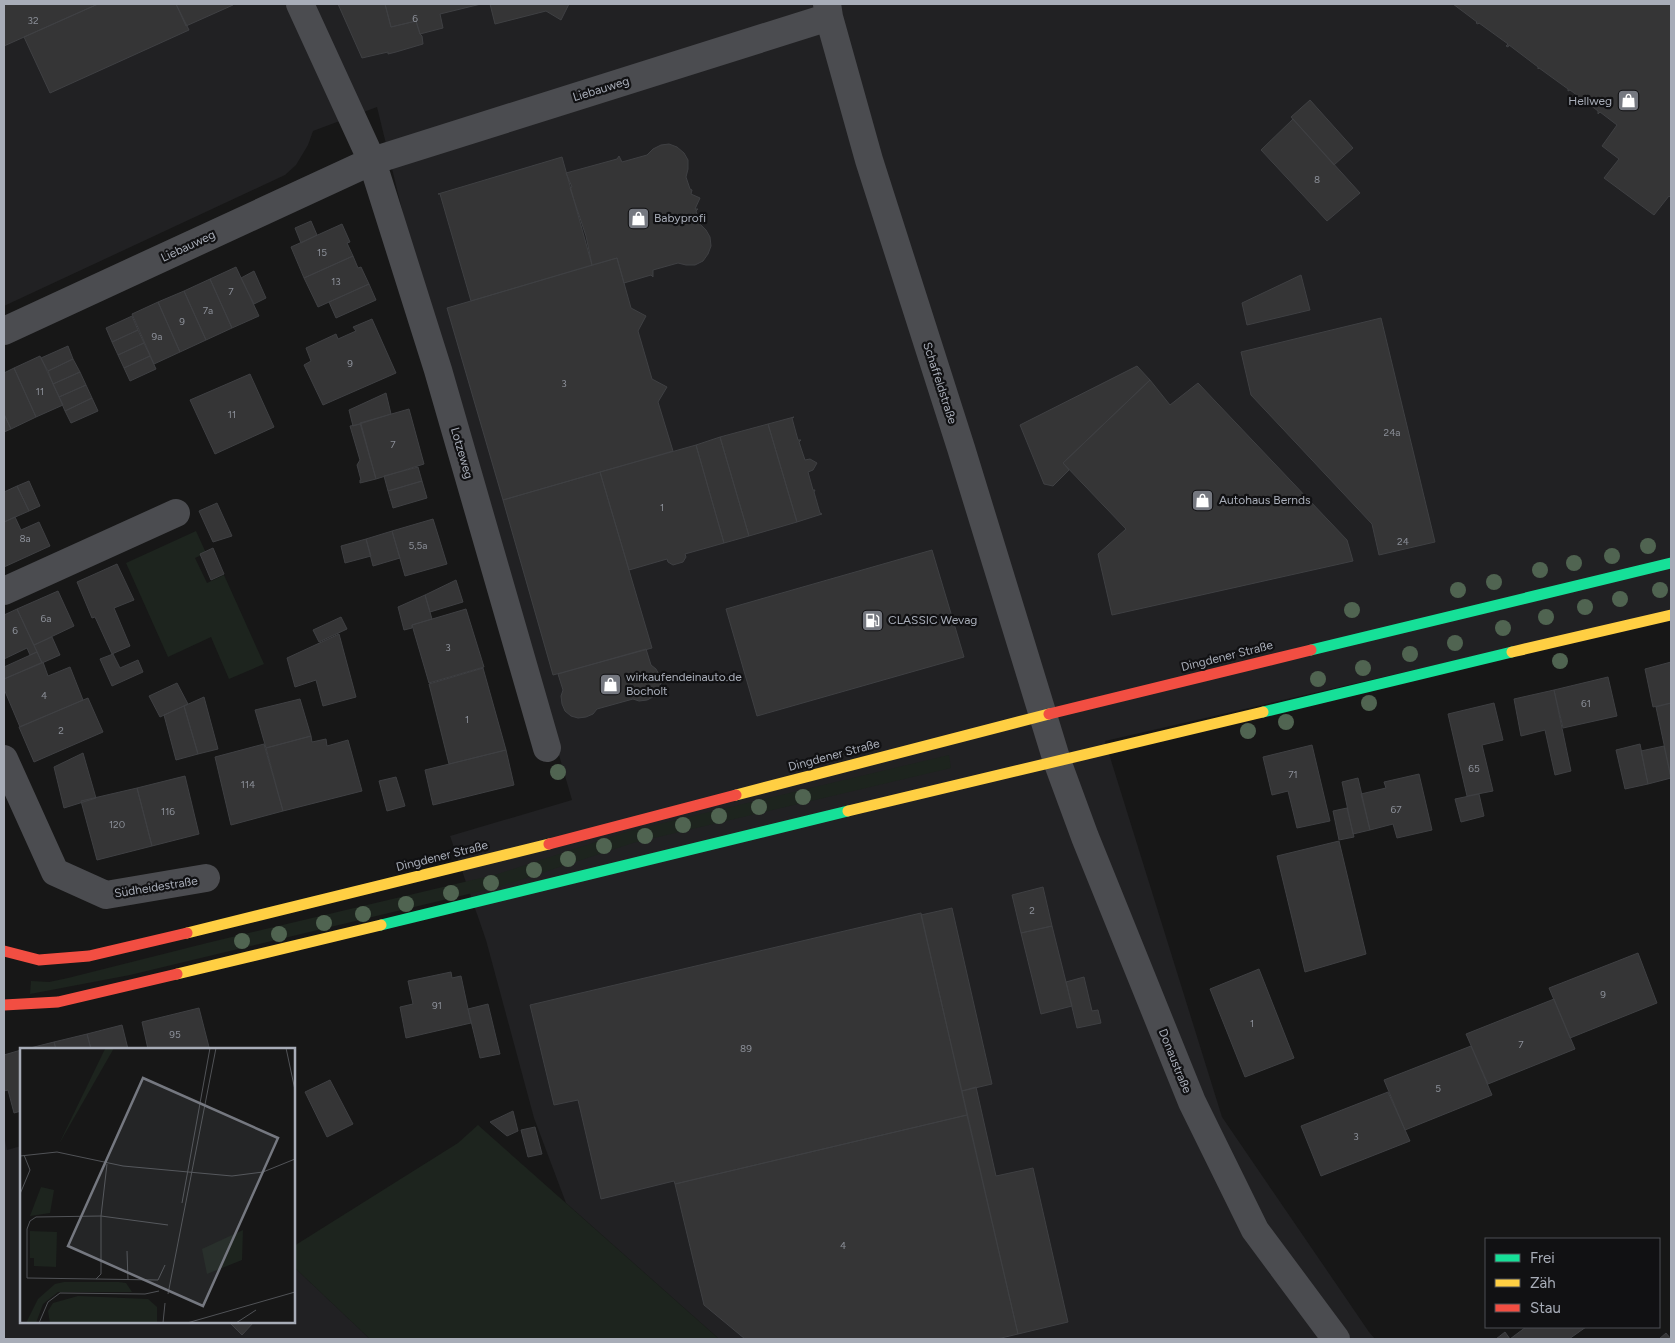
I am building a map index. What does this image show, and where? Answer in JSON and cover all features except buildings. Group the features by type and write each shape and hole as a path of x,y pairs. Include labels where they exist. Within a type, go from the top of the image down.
{"main road":[{"name":"Dingdener Straße","path":"4,951 39,960 90,956 507,854 1044,715 1671,563"},
{"path":"4,1004 58,1002 518,893 759,832 1445,667 1671,615"},
{"path":"1445,667 1512,641 1577,625"}],"street":[{"path":"300,4 372,161"},
{"name":"Liebauweg","path":"4,331 372,161 828,11"},
{"name":"Schaffeldstraße","path":"828,11 872,170 955,430 1057,761"},
{"name":"Lotzeweg","path":"372,161 438,370 547,748"},
{"path":"4,591 176,513"},
{"name":"Südheidestraße","path":"4,759 55,872 106,895 206,878"},
{"name":"Donaustraße","path":"1057,761 1085,837 1192,1102 1255,1230 1336,1339"}],"shaded area":[{"path":"4,4 1671,4 1671,611 1105,741 1222,1117 1375,1339 719,1339 566,1203 534,1118 486,940 450,836 572,800 405,222 377,107 313,131 308,145 296,165 285,175 4,306"},
{"path":"196,531 206,553 195,558 207,583 224,575 264,664 229,679 211,637 168,657 126,563"},
{"path":"949,755 951,768 633,843 502,886 130,975 30,994 31,981 49,982 68,978 498,874 629,831"},
{"path":"478,1125 719,1339 370,1339 295,1268 295,1245 458,1143"},
{"path":"4,1135 7,1150 20,1146 20,1323 295,1323 295,1268 370,1339 4,1339"}],"traffic: fast":[{"path":"1311,650 1671,563"},
{"path":"1263,712 1512,652"},
{"path":"381,925 848,811"}],"traffic: slow":[{"path":"1512,652 1671,615"},
{"path":"848,811 1263,712"},
{"path":"736,795 1049,714"},
{"path":"187,933 549,844"},
{"path":"177,974 381,925"}],"traffic: jam":[{"path":"1049,714 1311,650"},
{"path":"549,844 736,795"},
{"path":"4,951 39,960 89,956 187,933"},
{"path":"4,1005 58,1002 177,974"}],"place":[{"name":"Hellweg","path":"1628,101"},
{"name":"Babyprofi","path":"638,218"},
{"name":"Autohaus Bernds","path":"1203,500"},
{"name":"CLASSIC Wevag","path":"872,620"},
{"name":"wirkaufendeinauto.de Bocholt","path":"610,684"}]}
